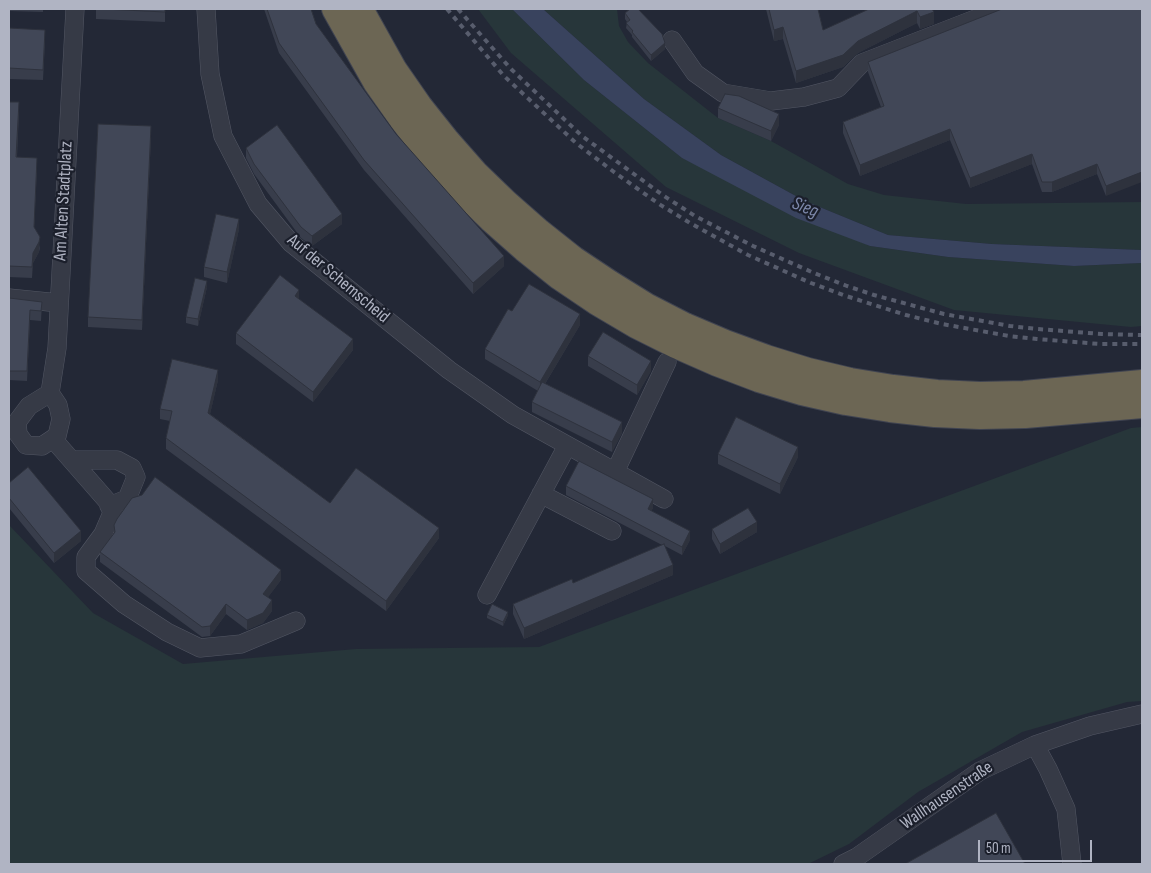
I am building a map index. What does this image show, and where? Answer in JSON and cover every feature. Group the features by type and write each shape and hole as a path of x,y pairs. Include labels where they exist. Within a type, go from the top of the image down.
{"highway":[{"path":"335,9 376,82 429,154 459,188 525,249 560,277 636,325 676,345 768,382 846,402 890,409 935,414 998,416 1142,405"},
{"path":"360,9 394,70 419,106 452,147 506,203 552,243 609,284 685,326 725,343 783,363 850,381 893,388 980,395 1024,394 1142,383"}],"street":[{"name":"Am Alten Stadtplatz","path":"50,393 57,348 60,303 75,9"},
{"name":"Auf der Schemscheid","path":"206,9 210,74 223,136 258,204 292,243 449,370 513,415 664,498"},
{"path":"672,40 695,73 723,93 771,101 804,97 838,88 862,63 1001,9"},
{"path":"9,298 60,303"},
{"path":"615,472 666,362"},
{"path":"50,393 58,406 61,419 57,436 42,446 26,445 18,434 17,422 29,406 50,393"},
{"path":"53,439 96,486 109,506 112,513 103,534 86,558 86,571 124,604 167,632 200,648 241,644 296,621"},
{"path":"487,596 567,446"},
{"path":"72,460 116,460 132,468 136,477 128,499 109,506"},
{"path":"541,494 612,531"},
{"name":"Wallhausenstraße","path":"843,864 908,823 980,771 1035,745 1090,726 1142,714"},
{"path":"1035,745 1066,809 1072,864"}],"shaded area":[{"path":"478,9 512,9 584,80 682,158 870,246 948,257 1074,266 1142,263 1142,326 1131,327 954,310 799,253 666,187 511,53"},
{"path":"543,9 617,9 619,26 628,42 648,63 718,118 771,141 848,184 884,195 966,204 1142,202 1142,250 992,244 888,235 805,201 721,155 644,99"},
{"path":"1142,427 1142,701 1127,702 1022,732 918,792 849,844 808,864 9,864 9,525 93,613 183,664 356,649 539,647 1131,428"}],"water":[{"name":"Sieg","path":"512,9 543,9 644,99 721,155 805,201 888,235 992,244 1142,250 1142,263 1074,266 948,257 870,246 796,218 682,158 584,80"}],"building":[{"path":"103,9 165,9 165,12"},
{"path":"267,9 311,9 316,24 396,134 504,256 473,283 364,160 279,43"},
{"path":"630,9 638,9 662,34 665,43 651,55 626,23 630,20 625,13"},
{"path":"769,9 818,9 823,30 869,9 932,9 934,12 920,17 917,11 858,41 843,55 796,71 783,27 774,30"},
{"path":"1002,9 1142,9 1142,172 1106,186 1097,164 1052,182 1042,182 1032,154 970,178 950,129 860,165 843,122 884,106 868,62"},
{"path":"9,28 45,30 43,70 9,68"},
{"path":"725,94 739,96 779,114 771,131 718,108"},
{"path":"9,102 19,102 16,157 37,158 34,227 40,237 33,253 32,267 9,266"},
{"path":"98,124 151,126 142,320 88,317"},
{"path":"277,125 342,214 312,236 301,227 254,164 246,148"},
{"path":"216,214 239,219 227,272 204,267"},
{"path":"280,275 299,290 295,296 353,339 313,392 236,333"},
{"path":"195,278 207,281 198,319 186,317"},
{"path":"529,284 580,314 540,382 485,349 508,309 512,311"},
{"path":"9,298 42,302 41,311 30,310 27,371 9,371"},
{"path":"603,332 651,361 637,385 588,356"},
{"path":"172,359 218,370 208,413 330,503 356,468 439,528 386,601 166,438 172,411 160,409"},
{"path":"542,382 622,422 612,442 532,402"},
{"path":"736,417 798,447 780,484 718,454"},
{"path":"579,461 653,499 648,509 690,531 682,547 566,486"},
{"path":"28,467 81,531 54,553 9,498 9,483"},
{"path":"155,477 281,570 263,594 272,600 263,613 247,620 226,604 210,626 202,627 100,552 115,532 114,525 117,519 132,498 142,495"},
{"path":"748,508 757,522 720,544 712,529"},
{"path":"664,544 673,565 524,628 513,604 572,579 573,583"},
{"path":"492,604 508,612 503,622 487,615"},
{"path":"996,813 1025,864 905,864"}],"railway":[{"path":"447,9 504,76 576,143 659,204 748,255 843,295 942,324 1037,339 1100,344 1142,344"},
{"path":"458,9 511,69 582,136 664,196 695,216 753,246 847,286 944,314 1037,329 1142,335"}]}
